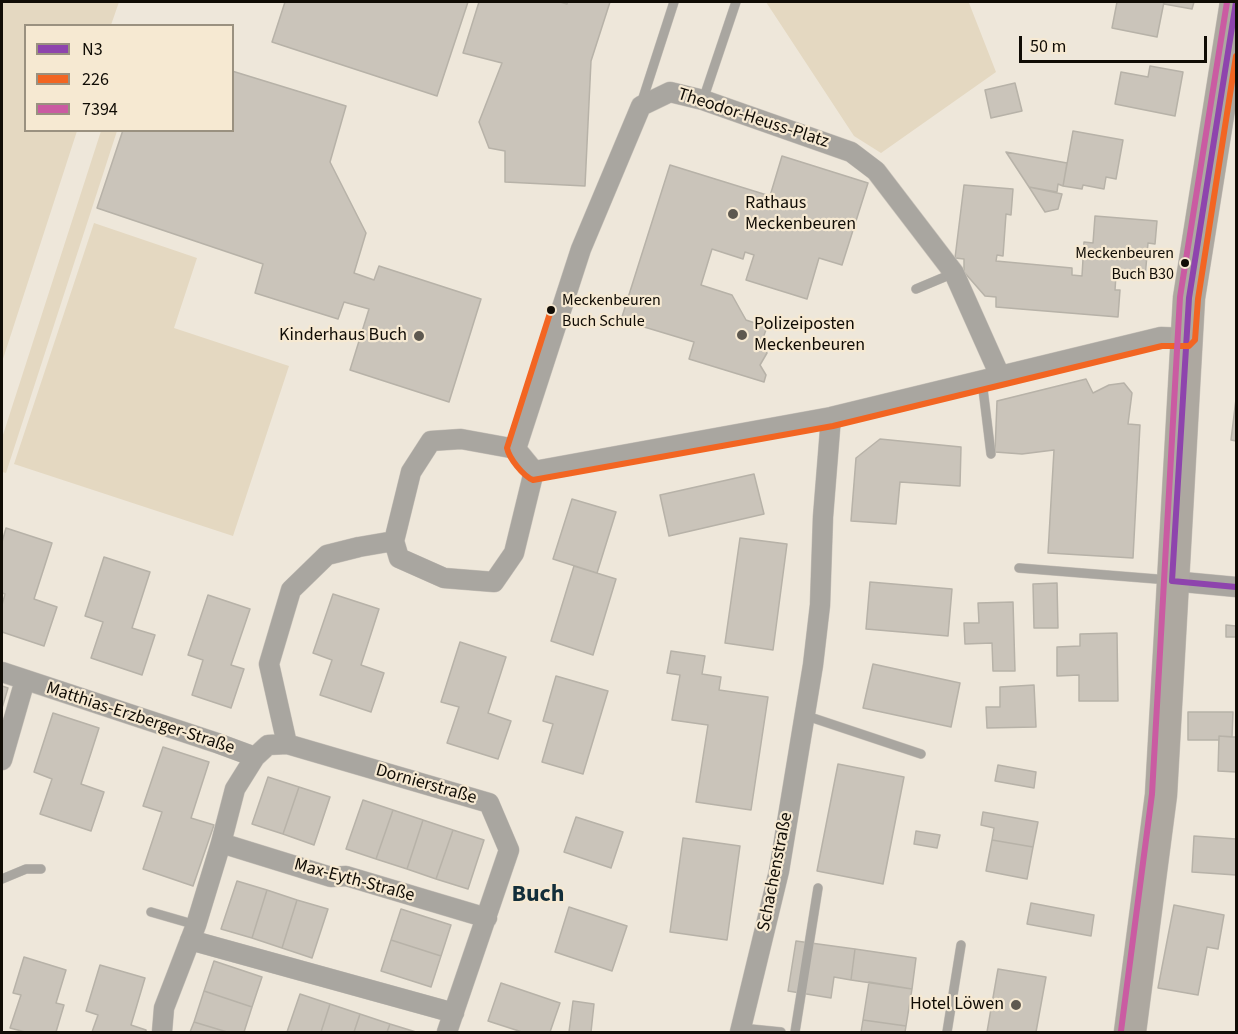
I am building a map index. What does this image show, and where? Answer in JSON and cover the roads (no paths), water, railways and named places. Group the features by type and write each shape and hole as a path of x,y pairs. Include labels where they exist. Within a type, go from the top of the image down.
{"main road":[{"path":"1130,1032 1161,795 1190,291 1236,2"}],"street":[{"name":"Theodor-Heuss-Platz","path":"641,106 670,92 703,100 851,152 876,171 954,273 991,378"},
{"path":"516,449 581,249 641,106"},
{"path":"534,471 831,417 1161,338 1186,338"},
{"name":"Schachenstraße","path":"741,1030 779,871 804,715 820,606 823,517 831,417"},
{"path":"461,440 516,449 534,471 514,554 494,582 444,578 399,558 394,541 411,472 431,441 461,440"},
{"path":"162,1032 164,1008 193,932 235,789 255,757 268,745 288,744 269,664 291,590 327,555 394,541"},
{"path":"1172,580 1236,587"},
{"name":"Matthias-Erzberger-Straße","path":"2,672 255,757"},
{"name":"Matthias-Erzberger-Straße","path":"2,760 25,680"},
{"name":"Dornierstraße","path":"288,744 489,803 509,850 447,1032"},
{"name":"Max-Eyth-Straße","path":"221,843 331,877 346,876 487,918"},
{"path":"193,932 314,974 454,1012"}],"lane":[{"path":"641,106 674,2"},
{"path":"703,100 736,2"},
{"path":"916,289 954,273"},
{"path":"991,378 992,454"},
{"path":"1019,568 1172,580"},
{"path":"804,715 921,754"},
{"path":"2,879 26,869 41,869"},
{"path":"795,1032 818,888"},
{"path":"151,912 193,932"},
{"path":"947,1032 961,945"},
{"name":"Schachenstraße","path":"741,1030 781,1032"}],"place":[{"name":"Rathaus Meckenbeuren","path":"733,214"},
{"name":"Meckenbeuren Buch B30","path":"1185,263"},
{"name":"Meckenbeuren Buch Schule","path":"551,310"},
{"name":"Polizeiposten Meckenbeuren","path":"742,335"},
{"name":"Kinderhaus Buch","path":"419,336"},
{"name":"Hotel Löwen","path":"1016,1005"}],"district":[{"name":"Buch","path":"538,896"}]}
